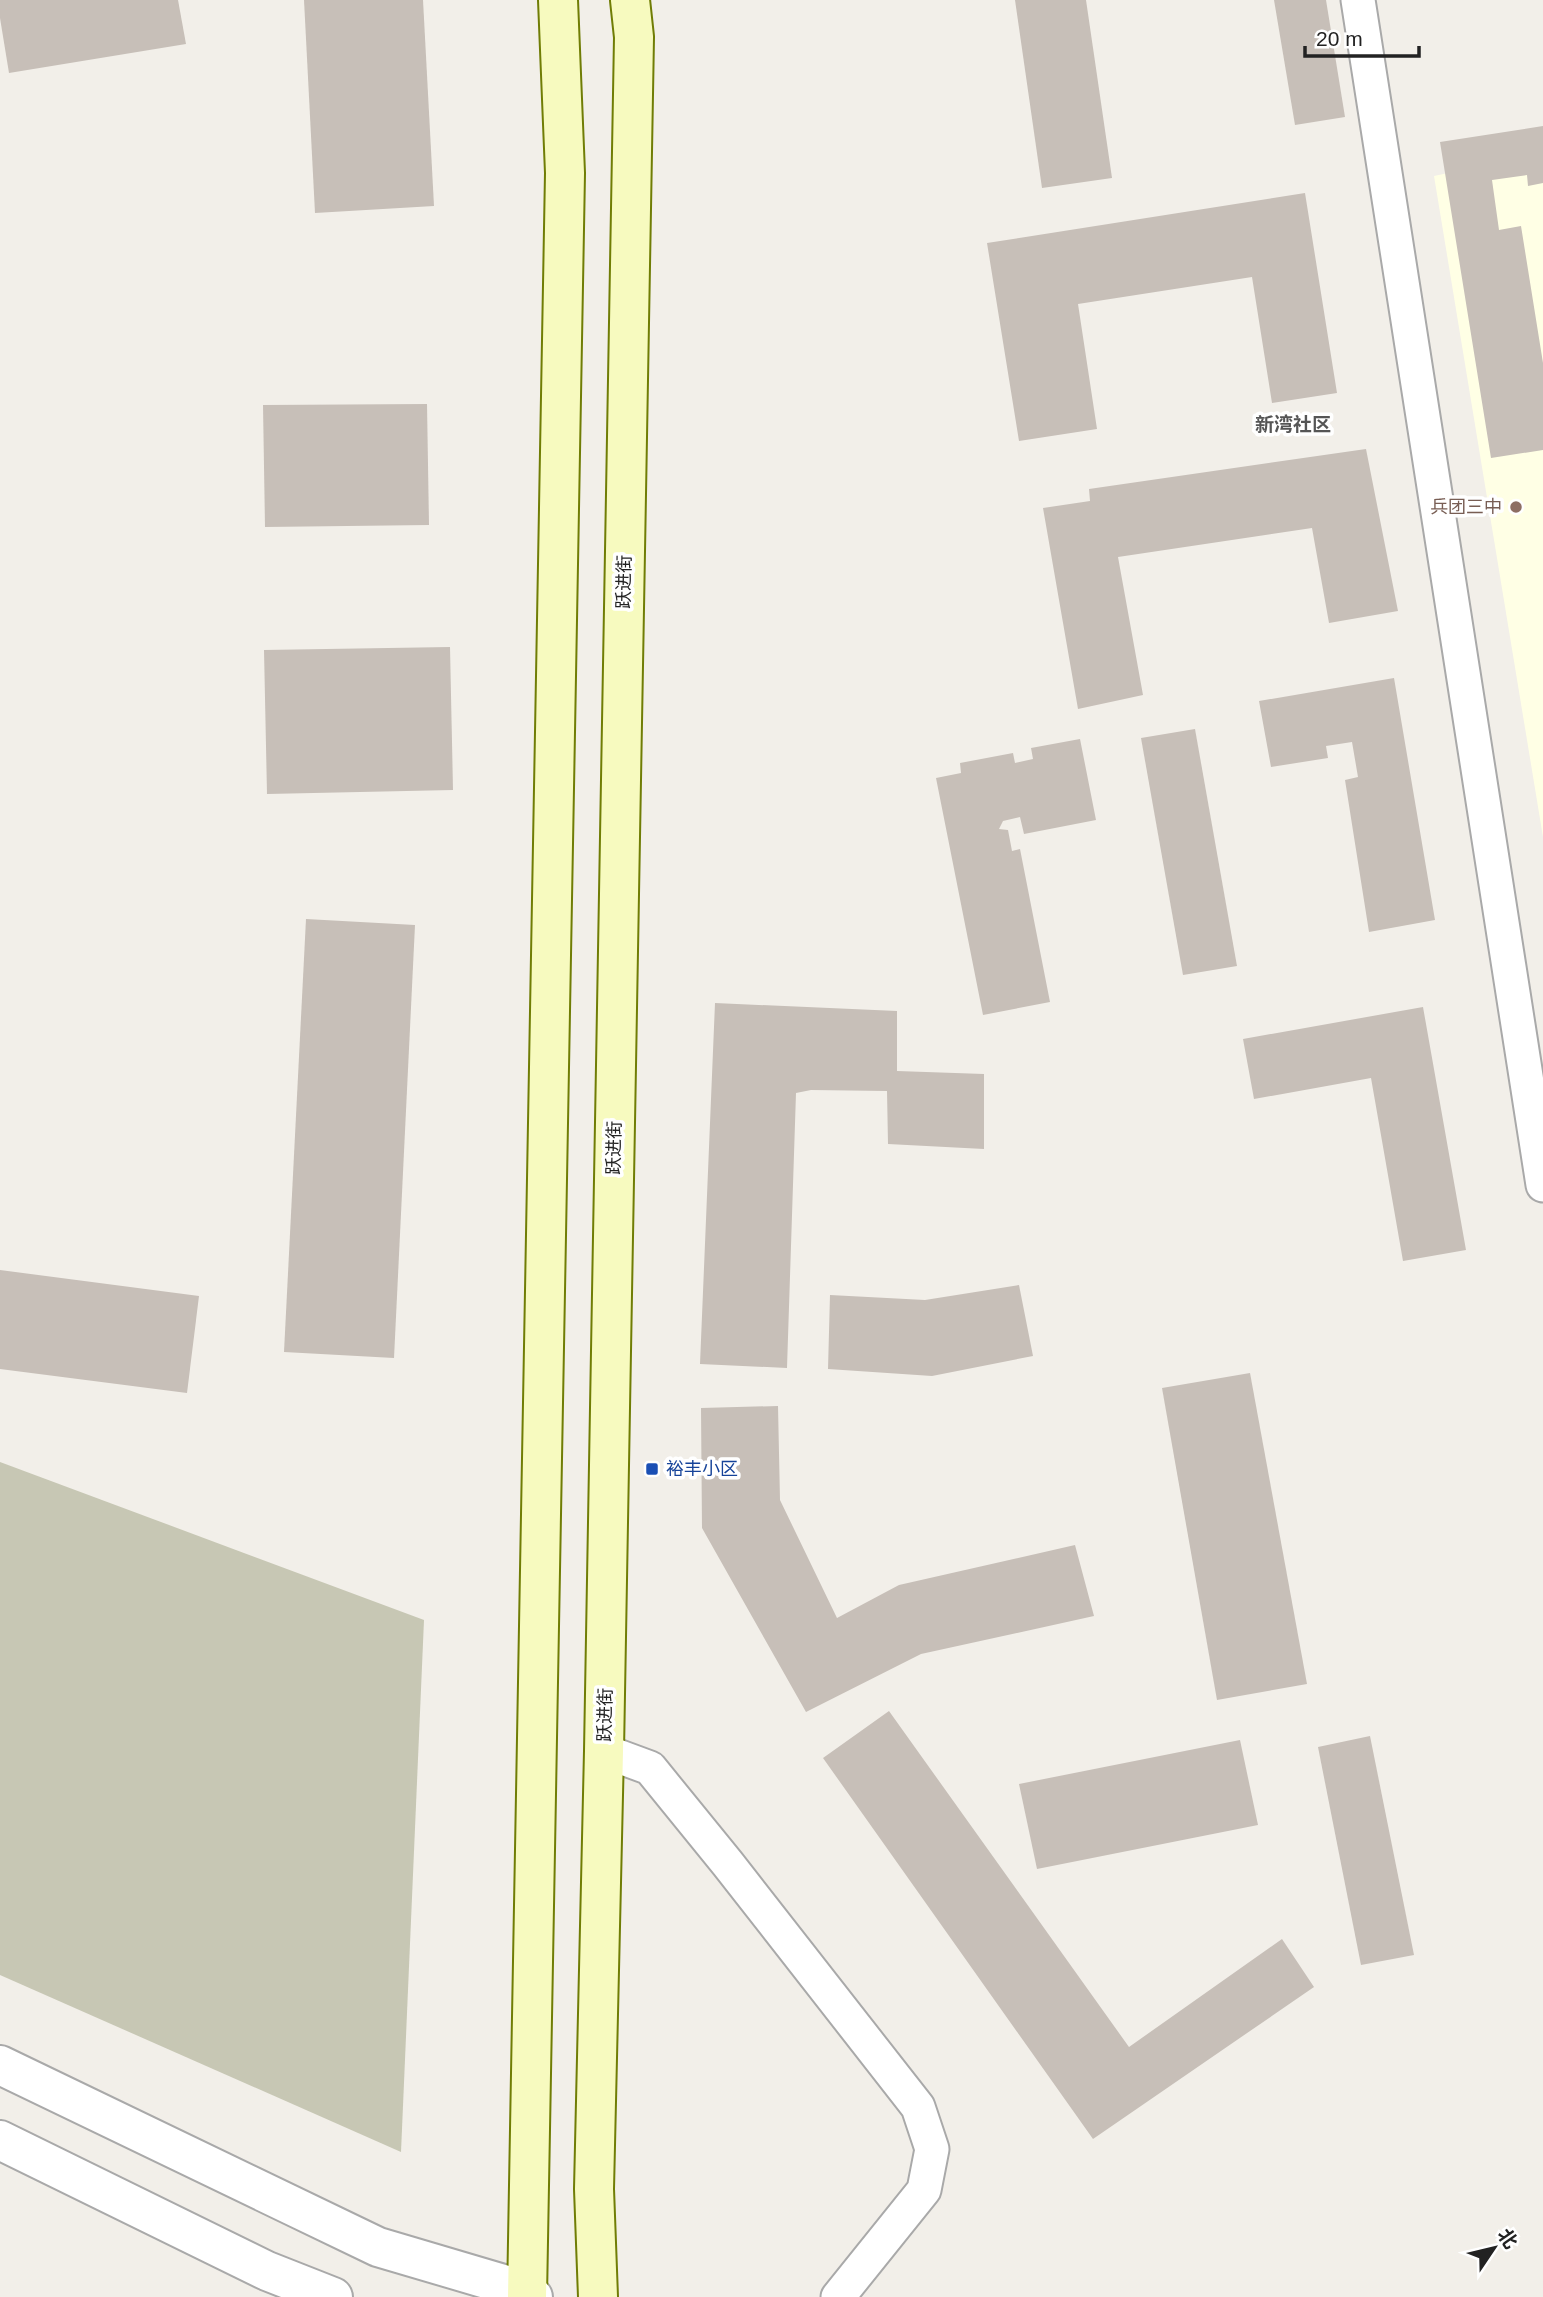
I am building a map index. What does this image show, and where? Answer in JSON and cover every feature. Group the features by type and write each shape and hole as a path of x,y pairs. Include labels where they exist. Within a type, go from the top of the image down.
{"main road":[{"path":"529,2295 565,187 558,0"},
{"name":"跃进街","path":"598,2297 594,2189 634,37 630,0"}],"street":[{"path":"1358,0 1543,1185"},
{"path":"604,1752 650,1768 918,2107 932,2149 924,2190 838,2297"},
{"path":"0,2065 378,2247 529,2295"},
{"path":"1,2143 267,2271 333,2297"}],"shaded area":[{"name":"兵团三中","path":"1543,153 1543,837 1434,176"},
{"path":"0,1462 424,1620 401,2152 0,1975"}],"building":[{"path":"0,0 178,0 186,44 9,73 0,18"},
{"path":"304,0 423,0 434,206 315,213"},
{"path":"1015,0 1086,0 1112,178 1042,188"},
{"path":"1274,0 1326,0 1345,117 1295,125"},
{"path":"1543,126 1543,183 1528,186 1527,175 1492,180 1499,230 1521,226 1543,363 1543,450 1491,458 1440,142"},
{"path":"1305,193 1337,393 1272,403 1252,277 1078,304 1097,429 1019,441 987,243"},
{"path":"427,404 429,525 265,527 263,405"},
{"path":"1366,449 1398,611 1329,623 1312,528 1118,557 1143,695 1078,709 1043,508 1090,501 1089,489"},
{"path":"450,647 453,790 267,794 264,650"},
{"path":"1394,678 1435,920 1369,932 1345,780 1358,777 1352,742 1326,746 1328,758 1271,767 1259,701"},
{"path":"1195,729 1237,966 1183,975 1141,738"},
{"path":"1080,739 1096,820 1024,834 1020,817 1003,821 999,829 1008,830 1012,851 1020,849 1050,1002 983,1015 936,778 961,773 960,763 1013,753 1015,763 1033,759 1031,748"},
{"path":"306,919 415,925 394,1358 284,1352"},
{"path":"715,1003 897,1011 897,1071 984,1074 984,1149 888,1144 887,1091 811,1090 796,1093 787,1368 700,1364"},
{"path":"1423,1007 1466,1250 1403,1261 1371,1078 1254,1099 1243,1039"},
{"path":"0,1270 199,1296 187,1393 0,1369"},
{"path":"1019,1285 1033,1356 932,1376 828,1369 830,1295 925,1300"},
{"path":"1250,1373 1307,1684 1217,1700 1162,1388"},
{"path":"778,1406 780,1500 837,1618 899,1585 1075,1545 1094,1616 921,1654 806,1712 702,1528 701,1408"},
{"path":"889,1711 1129,2047 1282,1939 1314,1987 1093,2139 823,1758"},
{"path":"1370,1736 1414,1955 1361,1965 1318,1747"},
{"path":"1240,1740 1258,1825 1037,1869 1019,1784"}],"place":[{"name":"兵团三中","path":"1516,507"},
{"name":"裕丰小区","path":"652,1469"}],"district":[{"name":"新湾社区","path":"1293,424"}]}
